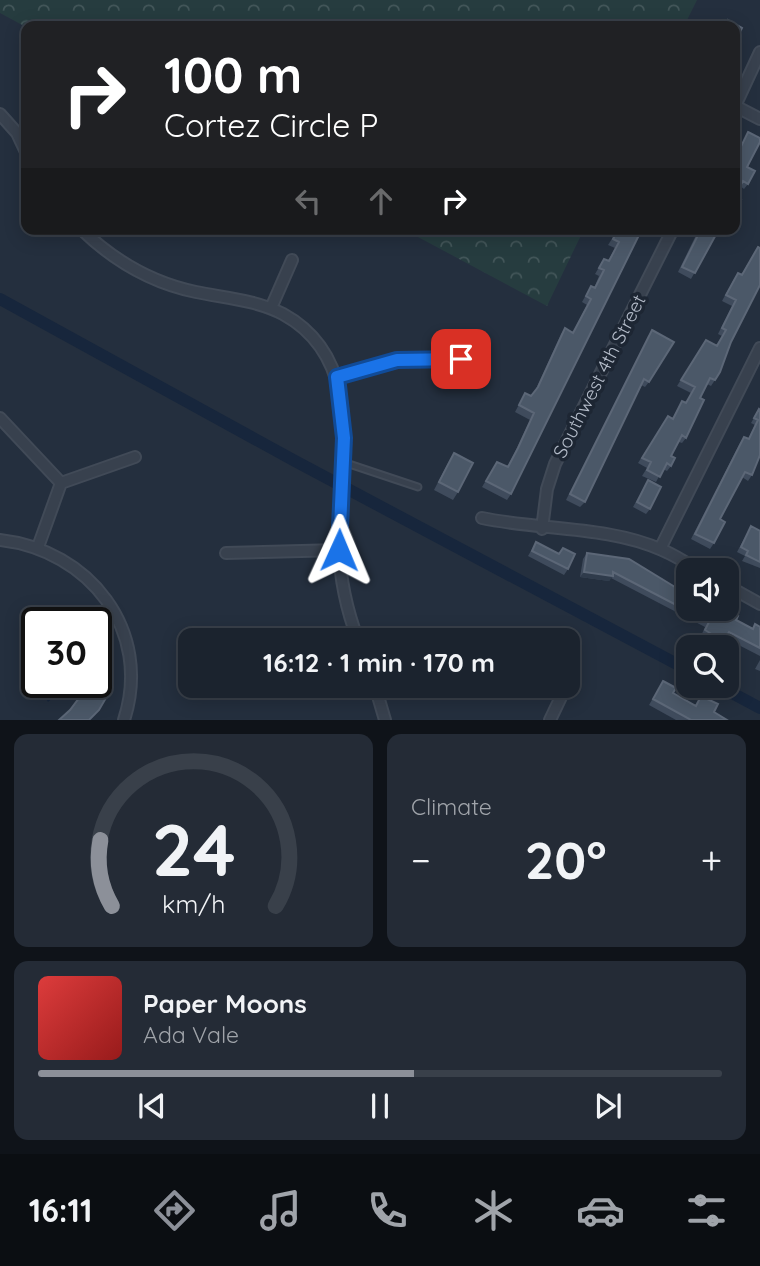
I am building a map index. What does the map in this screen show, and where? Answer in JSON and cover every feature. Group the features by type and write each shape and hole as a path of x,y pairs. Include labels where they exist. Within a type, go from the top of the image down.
{"street":[{"path":"740,95 760,52"},
{"path":"740,109 760,120"},
{"path":"0,114 21,142"},
{"path":"91,235 120,261 152,278 185,290 271,308 312,335 337,377 342,401 343,467 339,550 347,607 354,628"},
{"name":"Southwest 4th Street","path":"542,529 547,489 555,464 670,235"},
{"path":"271,308 292,260"},
{"path":"660,549 760,348"},
{"path":"337,377 397,360 461,359"},
{"path":"0,418 61,483"},
{"path":"61,483 135,457"},
{"path":"38,547 61,483"},
{"path":"482,518 542,529 607,535 660,549 677,558"},
{"path":"0,540 38,547 66,561 91,581 115,614 128,654 130,675 124,720"},
{"path":"226,553 339,550"},
{"path":"739,592 760,604"},
{"path":"379,698 385,720"},
{"path":"550,720 561,698"}],"lane":[{"path":"343,467 418,487"}],"green space":[{"path":"0,0 697,0 686,21 21,21 21,24 0,13"},
{"path":"414,235 581,235 547,306"}],"building":[{"path":"748,132 760,138 747,167 755,171 748,184 743,181 740,186 740,149"},
{"path":"615,235 639,235 511,494 486,481 497,462 508,467 518,448 534,413 519,405 525,393 531,396 538,387 565,328 573,333 591,299 586,296 591,286 595,288 604,270 599,268 604,259 609,261 619,242 613,239"},
{"path":"698,235 716,235 695,273 682,267"},
{"path":"758,247 760,285 731,342 720,372 715,380 710,378 700,398 704,400 686,438 682,435 671,456 675,458 671,466 667,463 660,477 647,470 651,462 642,458 668,416 673,419 682,401 686,403 695,387 681,380 706,340 717,346 726,330 722,328 736,300 726,295 738,273 742,275"},
{"path":"652,330 674,342 649,382 644,379 585,502 570,494"},
{"path":"759,409 760,455 752,475 745,472 720,519 725,522 714,543 695,534 744,437 749,439 758,420 754,418"},
{"path":"454,453 473,463 458,492 439,482"},
{"path":"648,480 661,487 650,509 637,502"},
{"path":"751,526 760,531 760,562 746,555 748,551 741,547"},
{"path":"536,542 559,554 563,548 575,554 568,569 532,551"},
{"path":"587,553 629,559 676,588 676,605 613,572 613,576 584,572"},
{"path":"707,621 738,621 753,629 755,624 760,627 760,648 729,632 727,635 713,635 705,630"},
{"path":"663,681 676,688 673,693 676,698 682,698 696,706 700,698 718,704 714,712 727,720 691,720 653,699"},
{"path":"79,698 106,698 89,720 59,720"}],"waterway":[{"path":"0,299 295,461 676,664"},
{"path":"739,697 760,708"}],"route":[{"path":"339,550 344,438 341,390 337,377 397,360 461,359"}]}
